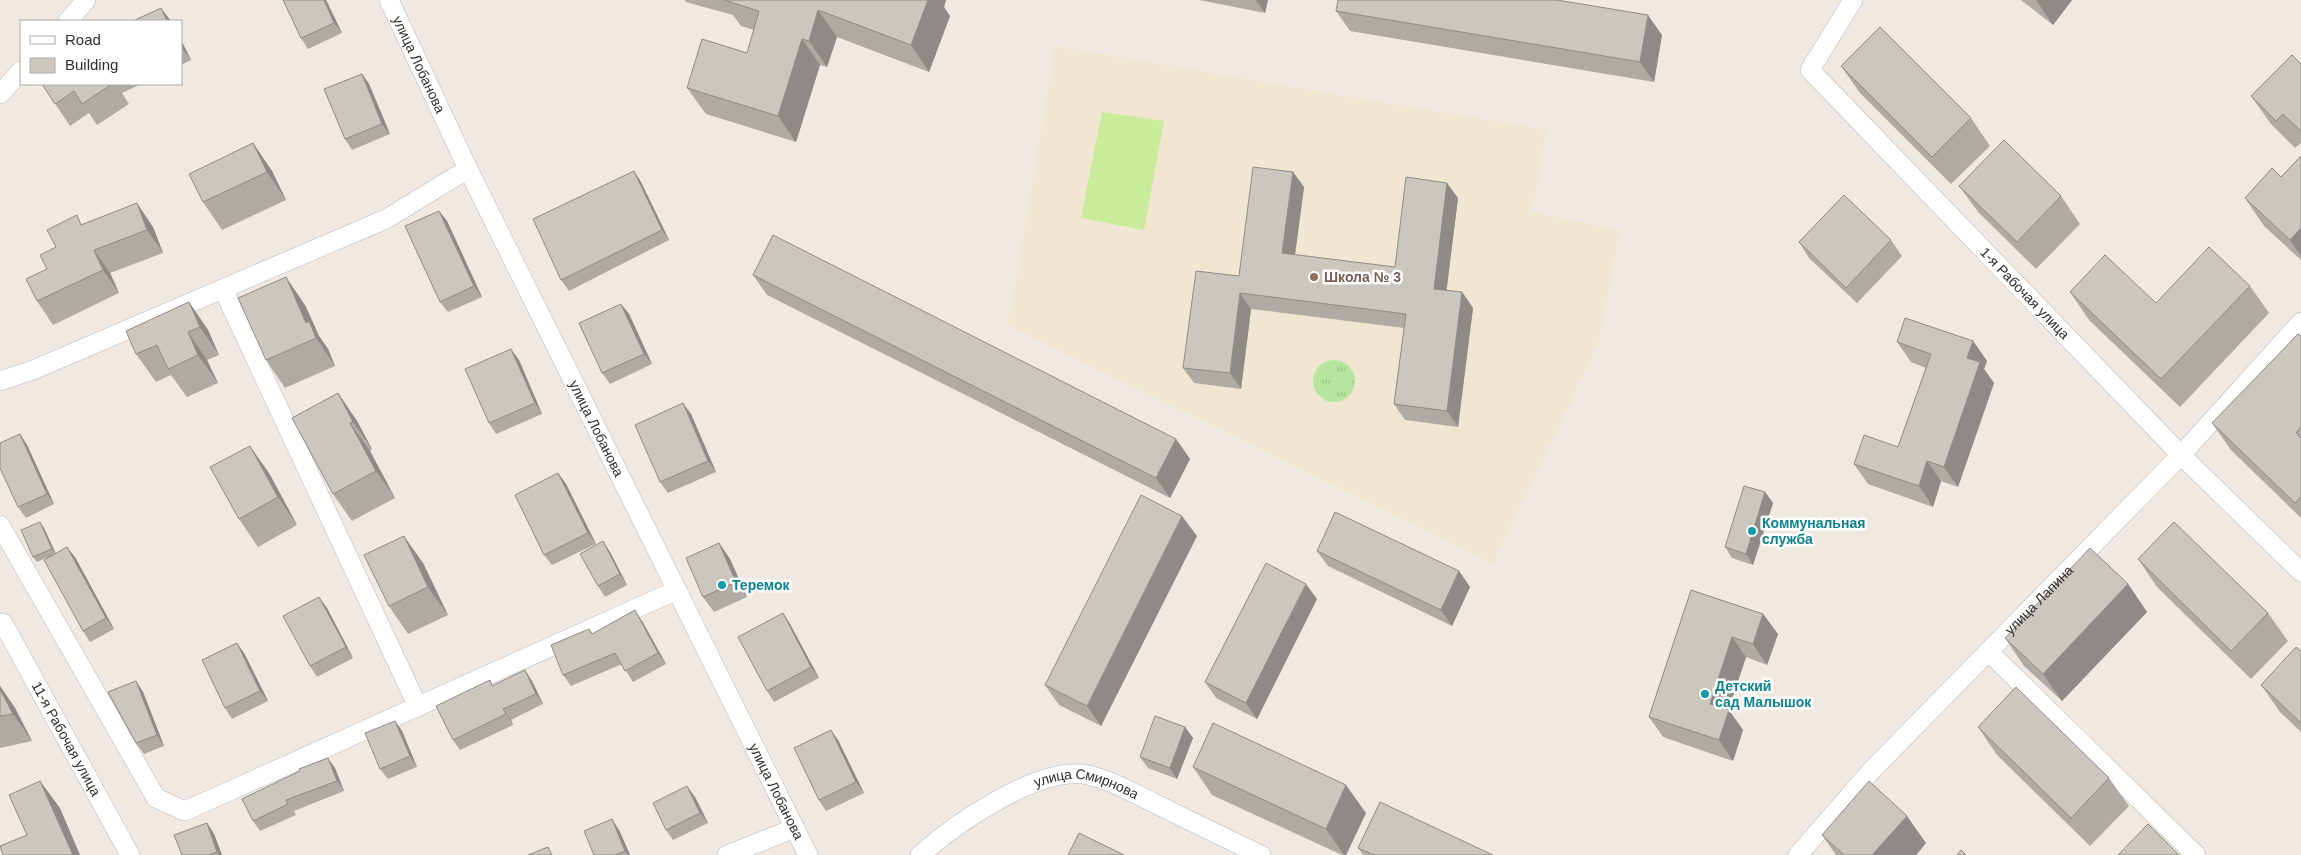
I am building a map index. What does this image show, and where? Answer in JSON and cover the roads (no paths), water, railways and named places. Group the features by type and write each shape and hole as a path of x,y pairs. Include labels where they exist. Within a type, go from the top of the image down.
{"street":[{"path":"69,20 86,0"},
{"name":"улица Лобанова","path":"390,0 468,169 808,855"},
{"name":"1-я Рабочая улица","path":"1853,0 1810,70 2181,455 2301,572"},
{"path":"0,94 20,72"},
{"path":"0,381 33,370 386,219 468,169"},
{"path":"223,289 418,707"},
{"name":"улица Лапина","path":"1798,855 1872,770 2181,455 2301,322"},
{"path":"0,525 156,798 185,811 677,590"},
{"name":"11-я Рабочая улица","path":"2,623 130,855"},
{"path":"1989,652 2196,855"},
{"name":"улица Смирнова","path":"920,855 940,837 1011,792 1053,776 1086,775 1116,785 1261,855"},
{"path":"727,855 795,828"}],"place":[{"name":"Школа № 3","path":"1314,277"},
{"name":"Коммунальная служба","path":"1752,531"},
{"name":"Теремок","path":"722,585"},
{"name":"Детский сад Малышок","path":"1705,694"}]}
